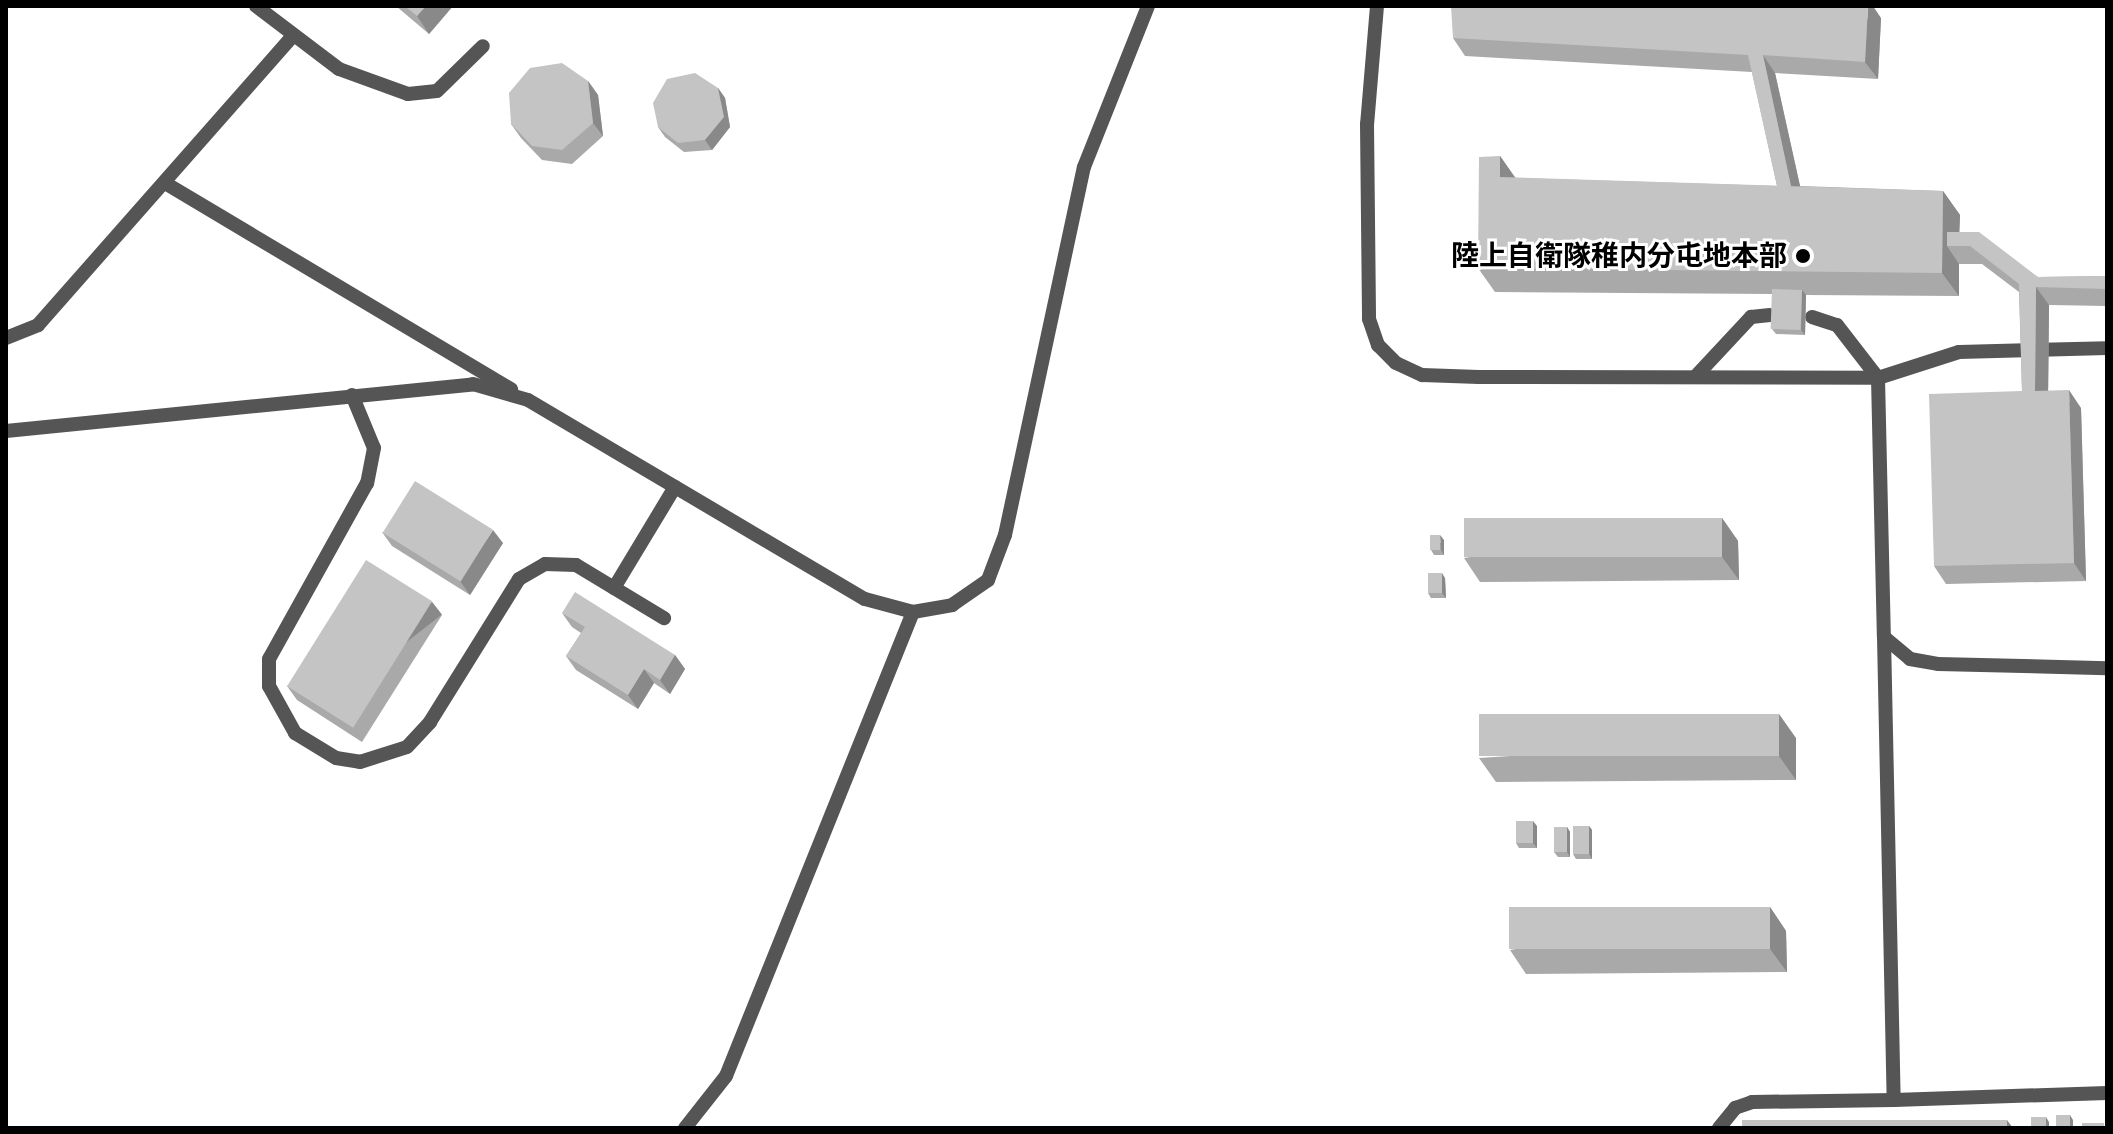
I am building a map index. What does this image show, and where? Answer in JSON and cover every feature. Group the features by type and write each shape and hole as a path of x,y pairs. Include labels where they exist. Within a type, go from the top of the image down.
{"lane":[{"path":"256,6 293,36 366,83 408,94 437,91 483,46"},
{"path":"165,183 865,599 913,612 952,605 988,580 1005,535 1084,167 1148,6"},
{"path":"1377,6 1367,124 1369,319 1378,345 1422,375 1878,378 1959,352 2107,348"},
{"path":"6,338 38,325 293,36"},
{"path":"1696,376 1751,317 1770,315"},
{"path":"1812,317 1837,325 1878,378 1894,1100"},
{"path":"6,431 473,384 528,400"},
{"path":"352,395 374,448 367,483 269,659 269,686 295,733 336,758 383,759 430,722 519,579 545,564 576,565 664,618"},
{"path":"614,588 675,487"},
{"path":"685,1128 726,1076 913,612"},
{"path":"1884,637 1910,659 1938,664 2107,668"},
{"path":"1719,1128 1735,1108 1752,1102 2107,1093"}],"building":[{"path":"405,6 426,6 417,16"},
{"path":"1451,6 1868,6 1865,62 1763,55 1791,186 1777,186 1748,55 1453,38"},
{"path":"562,63 588,81 593,123 562,150 532,146 511,124 509,93 530,68"},
{"path":"695,73 718,88 724,117 705,140 678,143 658,127 653,103 667,79"},
{"path":"1500,156 1500,177 1943,191 1942,273 1478,268 1479,157"},
{"path":"1947,232 1979,232 2038,277 2107,276 2107,289 2036,287 2035,391 2069,390 2074,563 1934,566 1929,394 2022,391 2019,284 1970,246 1947,246"},
{"path":"1772,289 1802,290 1801,330 1771,329"},
{"path":"415,481 493,530 461,581 383,533"},
{"path":"1464,518 1722,518 1722,557 1464,557"},
{"path":"1430,535 1440,535 1440,550 1430,550"},
{"path":"366,560 432,601 353,728 287,686"},
{"path":"1428,573 1442,573 1442,593 1428,593"},
{"path":"575,592 675,655 660,680 644,669 628,695 566,656 585,627 562,613"},
{"path":"1479,714 1779,714 1779,756 1479,756"},
{"path":"1516,821 1533,821 1533,843 1516,843"},
{"path":"1573,826 1589,826 1589,854 1573,854"},
{"path":"1554,827 1567,827 1567,852 1554,852"},
{"path":"1509,907 1770,907 1770,949 1509,949"},
{"path":"2056,1115 2070,1115 2070,1128 2056,1128"},
{"path":"2031,1117 2046,1117 2046,1128 2031,1128"},
{"path":"1742,1120 2007,1120 2007,1128 1742,1128"},
{"path":"2082,1123 2104,1123 2104,1128 2082,1128"}],"place":[{"name":"陸上自衛隊稚内分屯地本部","path":"1803,256"}]}
